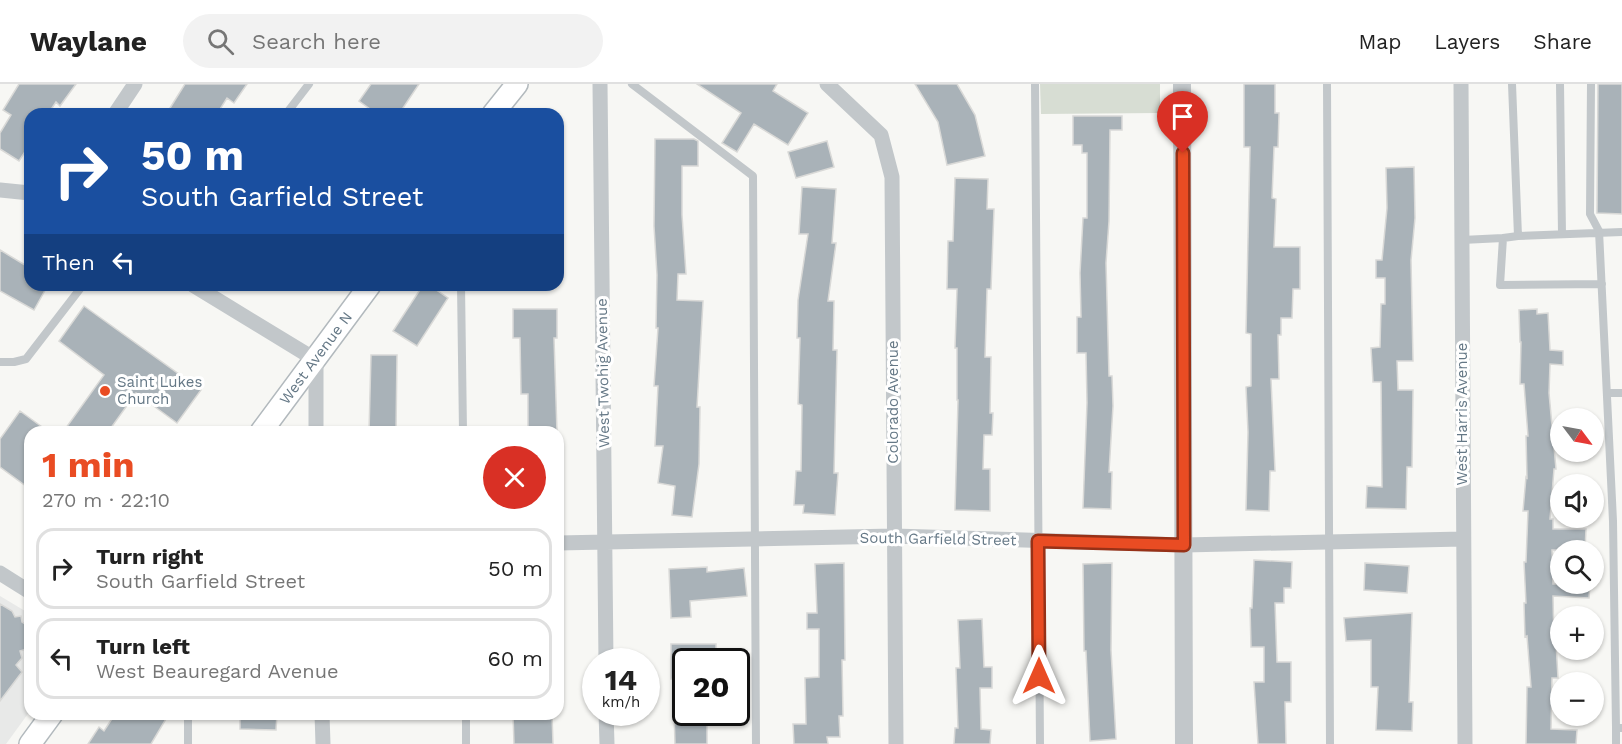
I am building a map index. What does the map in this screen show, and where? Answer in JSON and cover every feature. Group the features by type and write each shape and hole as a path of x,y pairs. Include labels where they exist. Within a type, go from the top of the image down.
{"main road":[{"path":"498,108 517,84"},
{"name":"West Avenue N","path":"266,426 366,291"},
{"path":"30,744 48,720"}],"street":[{"path":"119,108 135,84"},
{"name":"West Twohig Avenue","path":"600,84 606,648"},
{"name":"Colorado Avenue","path":"827,84 855,108 880,135 892,177 896,744"},
{"path":"1182,84 1184,744"},
{"name":"West Harris Avenue","path":"1461,84 1465,744"},
{"path":"0,190 24,192"},
{"path":"203,291 315,360 316,426"},
{"name":"South Garfield Street","path":"564,543 894,536 1184,545 1463,539"},
{"path":"0,573 24,588"},
{"path":"322,720 323,744"},
{"path":"606,726 607,744"}],"lane":[{"path":"291,108 309,84"},
{"path":"632,84 753,176 756,744"},
{"path":"1035,84 1040,744"},
{"path":"1328,84 1330,744"},
{"path":"1512,84 1518,236"},
{"path":"1560,84 1562,234"},
{"path":"1591,84 1590,214 1599,231 1608,393 1608,441 1618,521 1619,728 1616,744"},
{"path":"1462,240 1599,231 1622,232"},
{"path":"1503,238 1500,285 1602,284"},
{"path":"0,362 26,359 78,291"},
{"path":"460,291 463,426"},
{"path":"1608,393 1622,393"},
{"path":"188,720 188,744"},
{"path":"466,720 466,744"}],"shaded area":[{"path":"1040,84 1160,84 1160,113 1041,114"},
{"path":"0,596 24,610 24,719 6,744 0,744"}],"building":[{"path":"19,84 76,84 60,106 56,102 52,108 24,108 24,153 19,161 0,149 0,133 11,115 3,110"},
{"path":"185,84 247,84 234,103 227,98 221,108 170,108"},
{"path":"371,84 419,84 403,108 369,108 359,101"},
{"path":"697,84 777,84 773,91 808,113 788,145 754,124 737,152 722,143 741,113"},
{"path":"915,84 957,84 975,115 985,156 947,165 938,122"},
{"path":"1244,84 1275,84 1275,113 1279,113 1278,147 1274,147 1272,198 1276,199 1274,247 1300,247 1300,289 1293,289 1292,318 1281,318 1281,335 1278,335 1279,379 1271,379 1275,471 1270,471 1269,511 1246,510 1248,432 1246,387 1251,386 1251,334 1246,333 1250,147 1244,147"},
{"path":"1598,84 1622,84 1622,214 1597,213"},
{"path":"1073,116 1122,116 1122,130 1110,130 1106,263 1109,376 1112,376 1113,406 1109,472 1112,472 1111,509 1083,508 1087,403 1086,353 1077,353 1077,317 1081,317 1080,273 1083,218 1087,218 1087,153 1082,153 1082,145 1073,145"},
{"path":"655,139 694,139 698,141 698,166 682,166 682,215 686,274 678,274 677,300 703,301 697,407 700,407 699,464 692,517 672,515 675,486 658,483 663,446 655,446 658,386 654,386 658,328 656,328 657,275 654,226"},
{"path":"827,141 834,167 796,178 788,152"},
{"path":"1414,167 1415,218 1411,260 1413,361 1397,361 1398,390 1413,390 1412,467 1407,467 1406,509 1366,508 1367,486 1382,487 1381,382 1373,382 1371,348 1380,347 1381,304 1385,304 1385,278 1376,278 1376,260 1382,260 1387,208 1386,168"},
{"path":"955,178 988,179 987,209 994,209 991,289 987,289 985,357 991,357 990,413 993,413 992,435 984,435 983,469 990,469 990,511 955,510 958,400 957,348 955,348 957,289 947,289 948,241 953,241"},
{"path":"802,187 836,189 832,243 836,243 828,301 834,301 833,350 837,350 834,473 838,473 835,515 803,513 804,505 794,505 796,471 801,471 802,405 798,404 800,338 797,338 798,300 808,234 799,234"},
{"path":"0,250 24,264 24,291 45,291 34,310 0,291"},
{"path":"419,291 438,291 448,298 417,346 393,331"},
{"path":"84,306 201,390 177,423 136,393 112,426 67,426 104,375 59,341"},
{"path":"513,309 557,309 557,338 554,338 557,426 528,426 528,394 521,394 520,338 513,338"},
{"path":"1537,309 1537,314 1548,313 1550,350 1563,351 1563,365 1550,364 1550,462 1555,462 1556,469 1554,469 1554,474 1550,474 1550,528 1586,529 1585,540 1550,540 1550,594 1589,594 1589,598 1553,596 1553,606 1550,606 1550,660 1557,660 1558,672 1550,672 1550,726 1551,729 1577,730 1576,744 1526,744 1527,687 1531,687 1527,636 1525,637 1524,603 1526,603 1524,562 1526,562 1528,511 1523,511 1527,478 1526,436 1528,436 1524,384 1520,384 1519,310"},
{"path":"371,355 397,355 396,426 369,426"},
{"path":"20,411 41,426 24,426 24,485 0,467 0,439"},
{"path":"1254,560 1292,562 1291,588 1284,588 1284,603 1275,603 1277,662 1291,662 1291,702 1285,702 1286,744 1258,744 1254,682 1264,682 1264,647 1251,647 1250,608 1252,608"},
{"path":"844,563 845,660 842,660 843,716 839,716 840,737 827,737 828,744 794,744 793,724 806,724 805,678 819,677 819,629 807,629 807,613 817,613 815,564"},
{"path":"1112,563 1111,650 1116,739 1090,741 1086,651 1084,651 1083,564"},
{"path":"1365,563 1409,566 1407,593 1364,590"},
{"path":"707,567 707,572 744,568 747,596 690,601 691,617 671,618 669,569"},
{"path":"0,604 12,611 15,617 21,616 24,623 24,650 20,651 22,658 16,665 22,672 0,701"},
{"path":"1412,613 1409,702 1413,702 1412,731 1376,730 1378,687 1371,687 1371,640 1346,641 1344,618"},
{"path":"982,619 984,667 992,667 992,688 980,688 981,729 991,730 990,744 954,744 955,728 958,728 956,668 960,668 958,620"},
{"path":"671,644 716,644 716,648 672,648 671,679"},
{"path":"111,720 165,720 151,744 88,744 99,727 104,731"},
{"path":"240,720 277,720 276,730 240,729"},
{"path":"513,720 552,720 553,744 514,744"},
{"path":"674,726 707,726 707,744 675,744"}],"place":[{"name":"Saint Lukes Church","path":"105,391"}],"route":[{"path":"1039,676 1038,541 1184,545 1183,153"}]}
